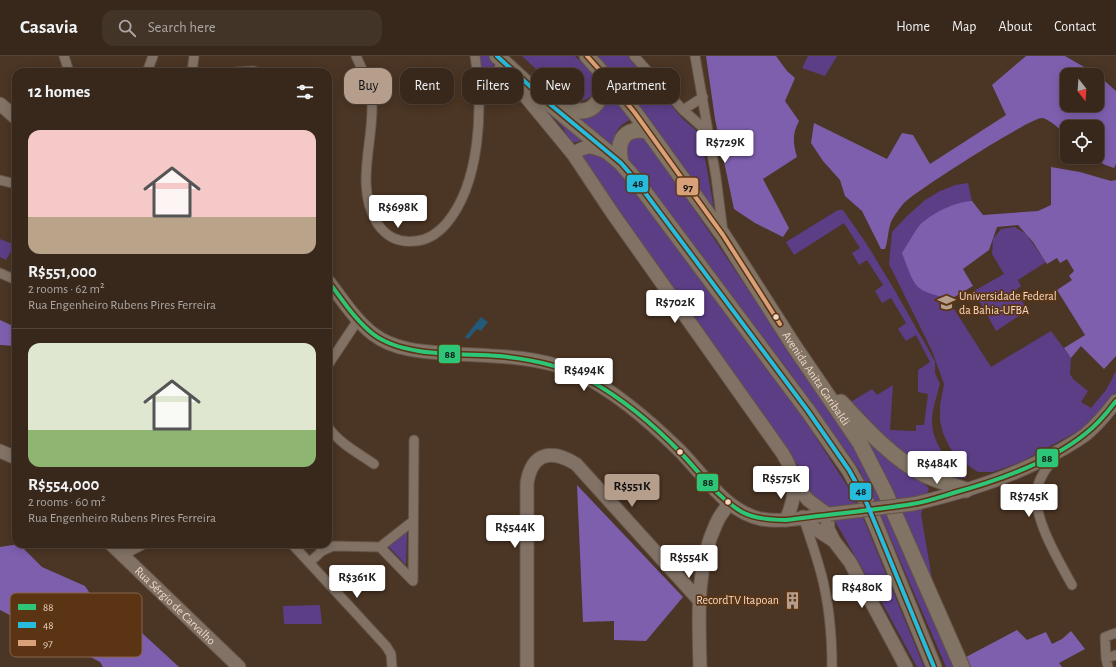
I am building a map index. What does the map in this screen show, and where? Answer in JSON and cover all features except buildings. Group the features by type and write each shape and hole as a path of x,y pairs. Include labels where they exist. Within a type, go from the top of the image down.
{"main road":[{"name":"Avenida Anita Garibaldi","path":"586,56 598,68"},
{"name":"Avenida Anita Garibaldi","path":"504,58 556,110 616,158 634,178 803,404 849,470 865,499 934,667"},
{"path":"504,58 565,105 575,110 587,110 595,104"},
{"name":"Avenida Anita Garibaldi","path":"629,104 723,235 794,346 860,443 874,469 962,667"},
{"path":"616,158 620,142 624,136 630,131 634,130 648,131"},
{"path":"810,370 863,426 910,466 926,475 966,490"}],"street":[{"path":"64,56 68,68"},
{"path":"148,68 153,56"},
{"path":"192,68 194,56"},
{"path":"356,56 365,78 372,103 365,183 372,212 378,224 394,240 408,242 430,238 451,218 467,188 473,168 480,104"},
{"path":"475,56 476,68"},
{"path":"634,56 683,110 708,132"},
{"path":"695,56 716,177 723,235"},
{"path":"497,68 504,58"},
{"path":"504,58 510,76 573,154 613,214 783,454 788,462 795,484 808,500 828,514"},
{"path":"683,110 703,97"},
{"path":"0,104 12,114"},
{"name":"Avenida Anita Garibaldi","path":"573,154 588,146 616,158"},
{"path":"0,180 12,183"},
{"path":"0,273 12,278"},
{"path":"332,286 358,320 373,334 389,344 407,350 548,363 573,372 597,384 628,405 653,426 729,504 744,513 760,519 786,520 913,504 966,490 1014,473 1059,451 1086,434 1098,423 1116,401"},
{"path":"332,359 358,320"},
{"path":"332,432 345,444 374,464"},
{"path":"380,547 413,581 414,440"},
{"path":"0,451 12,456"},
{"path":"1059,451 1040,478 1036,501 1045,532 1072,585"},
{"path":"527,667 527,483 529,472 539,458 557,455 576,464 699,600"},
{"path":"786,520 793,502 795,484"},
{"path":"700,667 699,600 707,550 716,524 729,504"},
{"path":"828,514 828,529 834,541 850,562 906,667"},
{"path":"803,517 814,528 834,541"},
{"path":"803,517 820,572 826,598 831,637 832,667"},
{"path":"332,546 380,547 413,521"},
{"name":"Rua Sérgio de Carvalho","path":"115,548 239,667"},
{"path":"122,555 136,548"},
{"path":"296,548 386,646 391,654 392,667"},
{"path":"310,562 322,551 329,548"},
{"path":"1109,664 1105,640 1106,636 1116,633"},
{"path":"1109,664 1116,655"}],"shaded area":[{"path":"479,56 488,56 495,63 492,68 480,68"},
{"path":"522,56 575,56 592,74 592,95 584,100 584,68 535,68"},
{"path":"591,56 628,56 638,68 601,68"},
{"path":"706,56 776,56 787,71 795,78 785,101 799,121 795,130 794,139 797,157 763,179 789,228 783,237 755,223 734,209 715,119"},
{"path":"808,56 837,56 825,76 802,68"},
{"path":"1026,56 1065,56 1086,68 1060,68 1060,112 1104,112 1104,80 1116,91 1116,164 1114,168 1103,164 1104,120 1060,120 1060,129 1052,122 1042,118 1033,121 997,141 905,202 891,222 885,249 881,249 862,211 845,196 840,180 823,161 811,143 814,123 887,159 902,133 913,135 930,164 1006,115 992,85"},
{"path":"620,104 632,119 623,124 617,131 612,149 575,119 592,115 606,105"},
{"path":"629,104 670,104 682,118 700,134 714,209"},
{"path":"546,109 583,138 576,142 569,141 563,128"},
{"path":"629,135 646,138 867,466 907,555 953,667 946,667 859,469 788,370 624,153"},
{"path":"588,147 617,164 784,388 855,498 924,667 917,667 825,504 811,493 802,471 680,305 590,169 582,154"},
{"path":"1051,167 1080,172 1111,181 1116,180 1116,356 1104,369 1081,346 1071,358 1064,348 1085,335 1057,290 1072,280 1069,276 1074,271 1067,259 1060,263 1057,258 1047,264 1033,242 1018,225 997,227 989,250 963,269 973,286 951,299 929,293 918,287 911,276 902,253 919,226 924,221 951,206 972,201 983,215 1038,211 1051,205"},
{"path":"968,183 972,201 957,204 944,210 920,226 947,298 991,367 1051,331 1071,358 1070,374 1073,379 1088,391 1081,402 1091,408 1106,390 1116,371 1116,393 1082,429 1021,462 993,472 978,472 957,458 949,446 943,433 940,421 940,405 944,384 932,351 889,264 892,232 907,216 925,200 940,191 955,185"},
{"path":"838,210 843,210 866,243 935,362 935,373 940,384 932,416 935,438 948,460 967,478 936,479 913,465 849,403 872,389 877,395 893,385 890,430 916,431 916,425 924,425 928,394 918,392 918,370 930,362 916,335 906,341 898,329 906,323 891,298 882,303 875,291 883,285 867,260 859,265 852,253 860,248 844,223 794,255 786,242"},
{"path":"1015,227 1026,234 1046,262 1018,280 1021,286 1015,291 1028,310 996,331 974,291 1004,274 992,254 993,239 1001,229"},
{"path":"0,239 12,244 12,250 6,260 0,257"},
{"path":"0,320 12,326 12,346 0,345"},
{"path":"867,440 929,488 921,514 933,584"},
{"path":"577,485 683,597 646,641 614,640 614,621 583,622"},
{"path":"407,532 406,565 388,546"},
{"path":"12,545 12,548 23,548 42,567 85,586 90,593 10,593 10,615 0,610 0,547"},
{"path":"320,605 322,624 284,624 283,606"},
{"path":"1017,630 1027,640 1046,632 1052,644 1062,639 1071,631 1085,649 1059,663 1062,667 971,667 966,657"},
{"path":"142,633 179,667 103,667 100,662 90,657 142,657"}],"water":[{"path":"481,317 488,322 481,331 477,329 468,339 465,337"}],"transit line":[{"name":"48","path":"497,56 545,100 621,163 634,178 808,411 849,470 865,499 934,667"},
{"name":"97","path":"587,56 635,113 723,235 780,324"},
{"name":"88","path":"332,286 360,322 373,334 386,342 417,351 499,356 534,361 568,370 602,387 626,404 660,432 725,500 742,512 763,519 786,520 912,504 1005,477 1039,462 1071,444 1094,427 1116,401"}],"place":[{"name":"Universidade Federal da Bahia-UFBA","path":"946,303"},
{"name":"RecordTV Itapoan","path":"792,600"}]}
